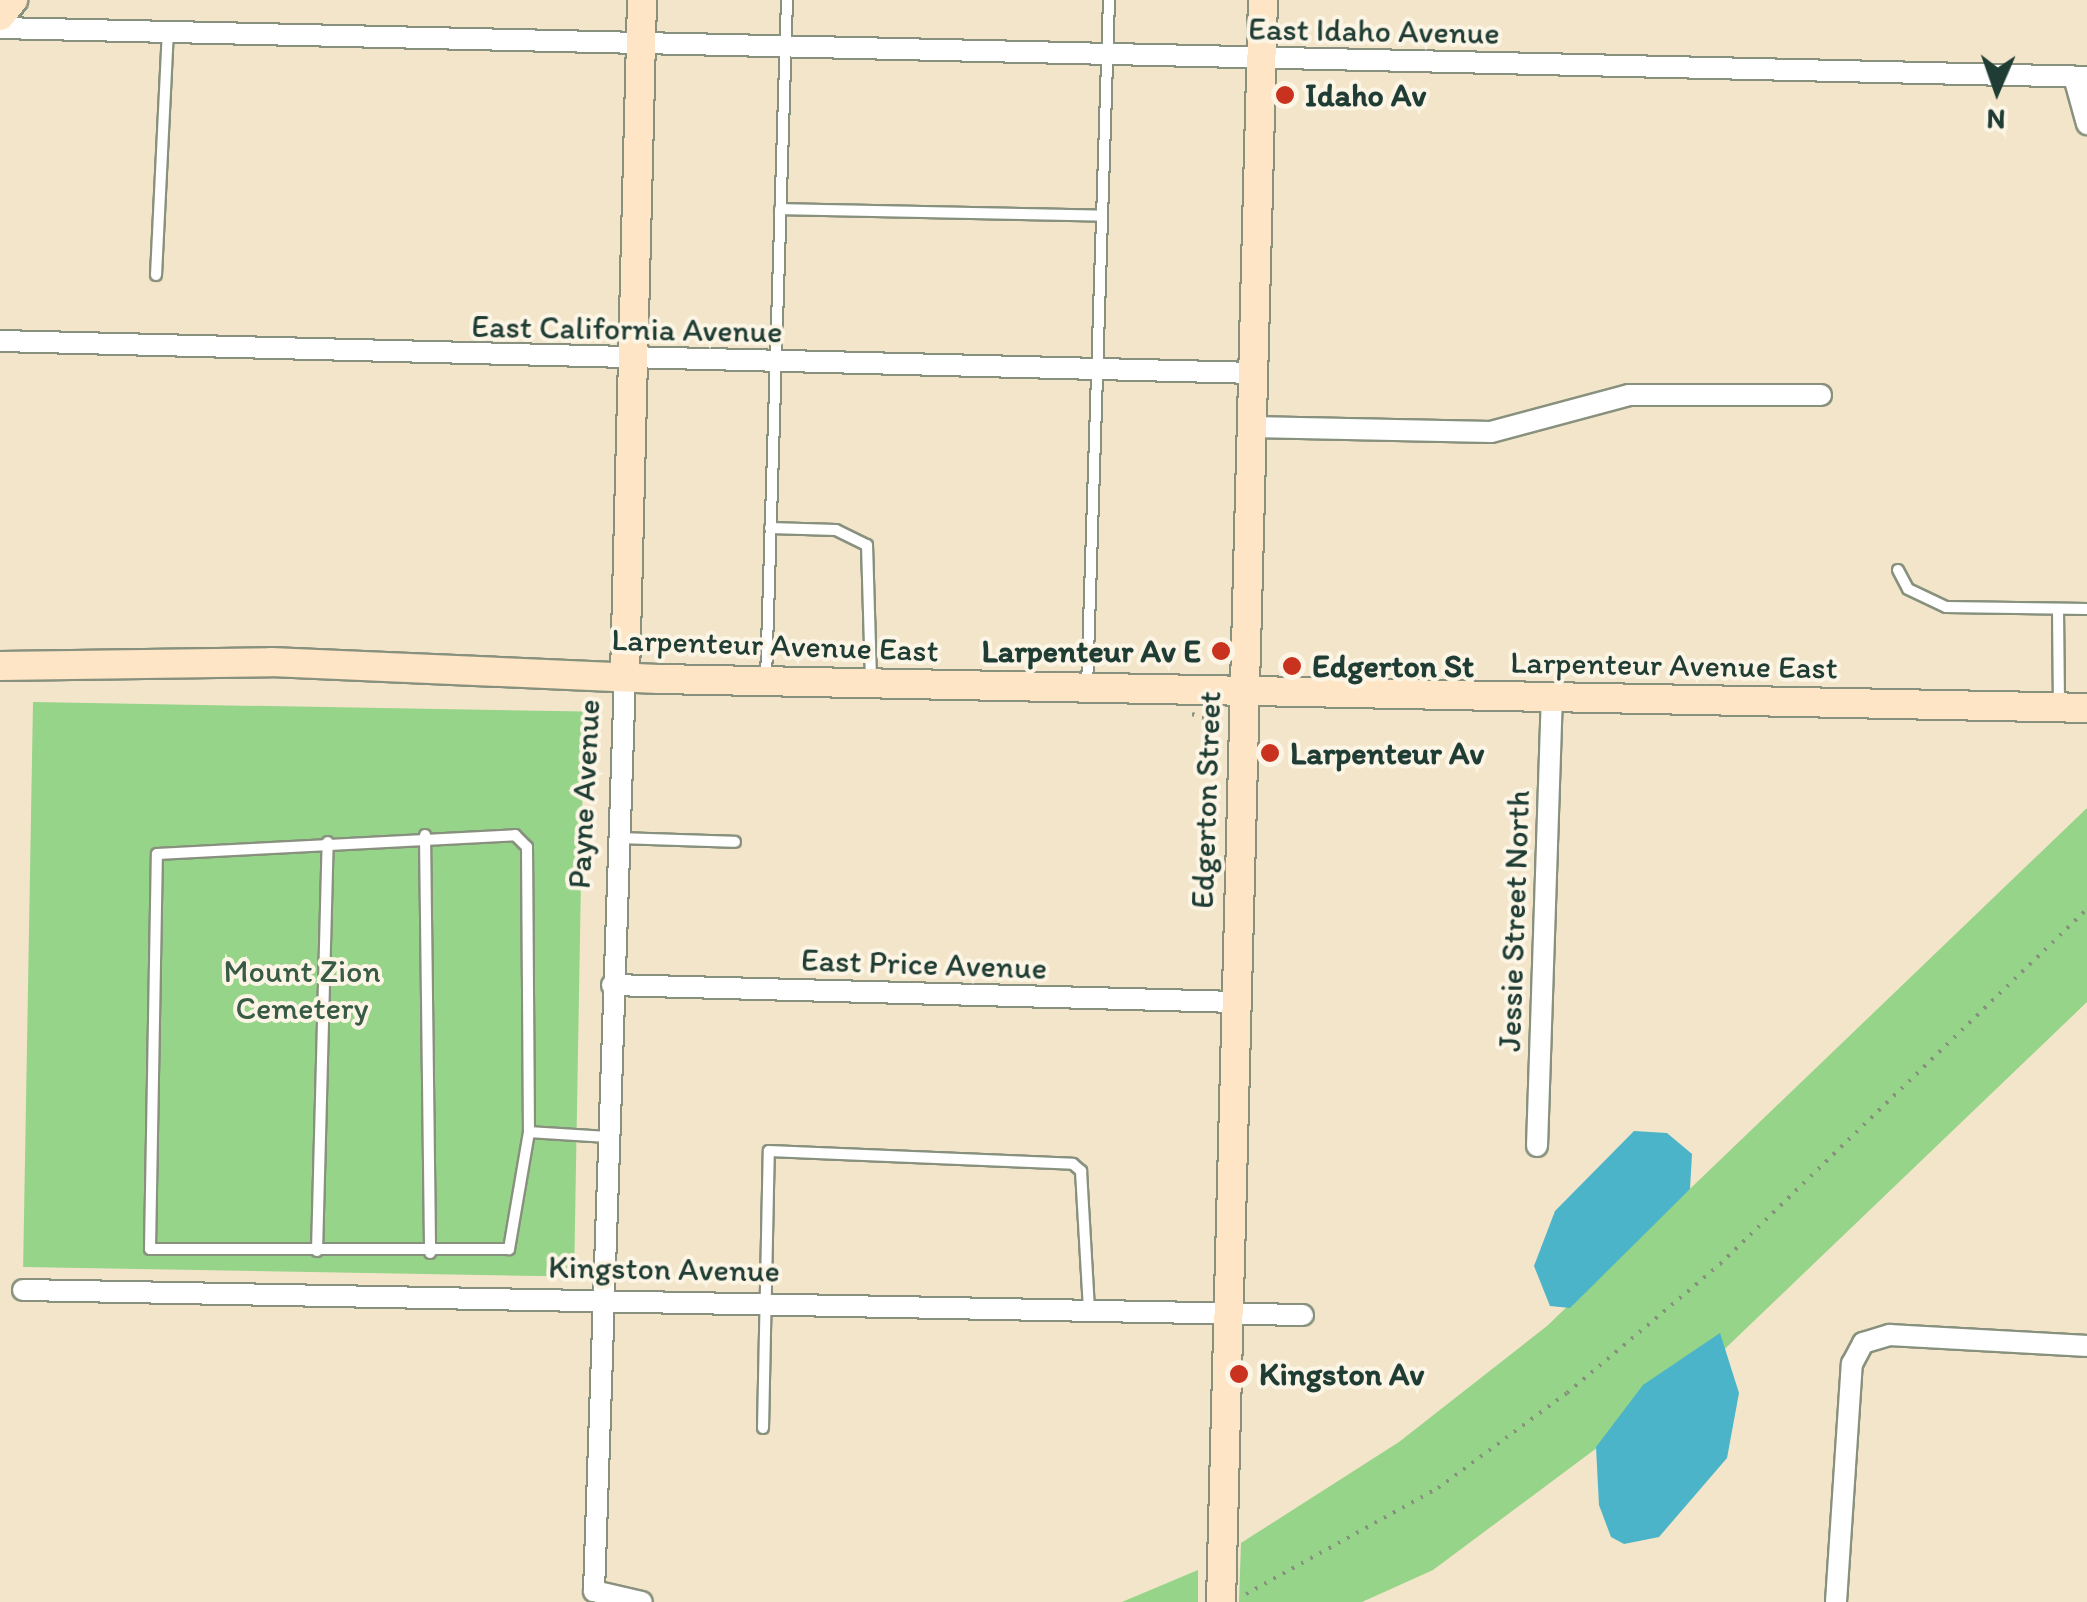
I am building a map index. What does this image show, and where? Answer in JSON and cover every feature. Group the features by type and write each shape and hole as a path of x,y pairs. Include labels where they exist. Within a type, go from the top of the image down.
{"street":[{"path":"0,16 13,0"},
{"name":"Payne Avenue","path":"642,0 625,676 615,838 594,1591 642,1602"},
{"name":"Edgerton Street","path":"1231,1600 1226,1313 1263,0"},
{"name":"East Idaho Avenue","path":"0,28 2080,77"},
{"path":"2080,77 2087,124"},
{"name":"East California Avenue","path":"0,342 1253,373"},
{"path":"1251,427 1491,432 1629,395 1821,395"},
{"name":"Larpenteur Avenue East","path":"0,666 271,662 766,682 2073,708"},
{"name":"Jessie Street North","path":"1537,1146 1552,698"},
{"name":"East Price Avenue","path":"612,985 1235,1002"},
{"name":"Kingston Avenue","path":"23,1290 602,1297 1303,1315"},
{"path":"1836,1602 1852,1364 1862,1343 1890,1335 2087,1346"}],"lane":[{"path":"766,682 787,0"},
{"path":"1087,689 1109,0"},
{"path":"156,275 168,32"},
{"path":"780,208 1102,216"},
{"path":"770,528 836,530 867,546 871,684"},
{"path":"1898,570 1908,590 1946,608 2087,609"},
{"path":"2058,610 2073,708"},
{"path":"491,831 527,847 529,1132 509,1249 430,1253 150,1249 157,854 425,835 491,831"},
{"path":"425,835 430,1253"},
{"path":"615,838 735,842"},
{"path":"317,1252 328,842"},
{"path":"529,1132 607,1136"},
{"path":"762,1428 760,1301 769,1151 1073,1164 1088,1309"}],"path":[{"path":"1192,714 1214,721"},
{"path":"1231,1600 1438,1488 1567,1393 1720,1264 2087,909"}],"green space":[{"name":"Mount Zion Cemetery","path":"33,702 584,712 574,1277 23,1267"},
{"path":"2087,808 2087,1002 1708,1365 1433,1570 1362,1602 1239,1602 1241,1543 1399,1442 1547,1326"},
{"path":"1198,1570 1198,1602 1122,1602"}],"water":[{"path":"1634,1131 1667,1133 1692,1154 1690,1189 1570,1308 1550,1306 1534,1266 1555,1211"},
{"path":"1720,1333 1739,1393 1727,1458 1659,1537 1624,1544 1611,1537 1599,1505 1596,1447 1643,1385"}],"place":[{"name":"Idaho Av","path":"1285,95"},
{"name":"Larpenteur Av E","path":"1221,651"},
{"name":"Edgerton St","path":"1292,666"},
{"name":"Larpenteur Av","path":"1270,753"},
{"name":"Kingston Av","path":"1239,1374"}]}
